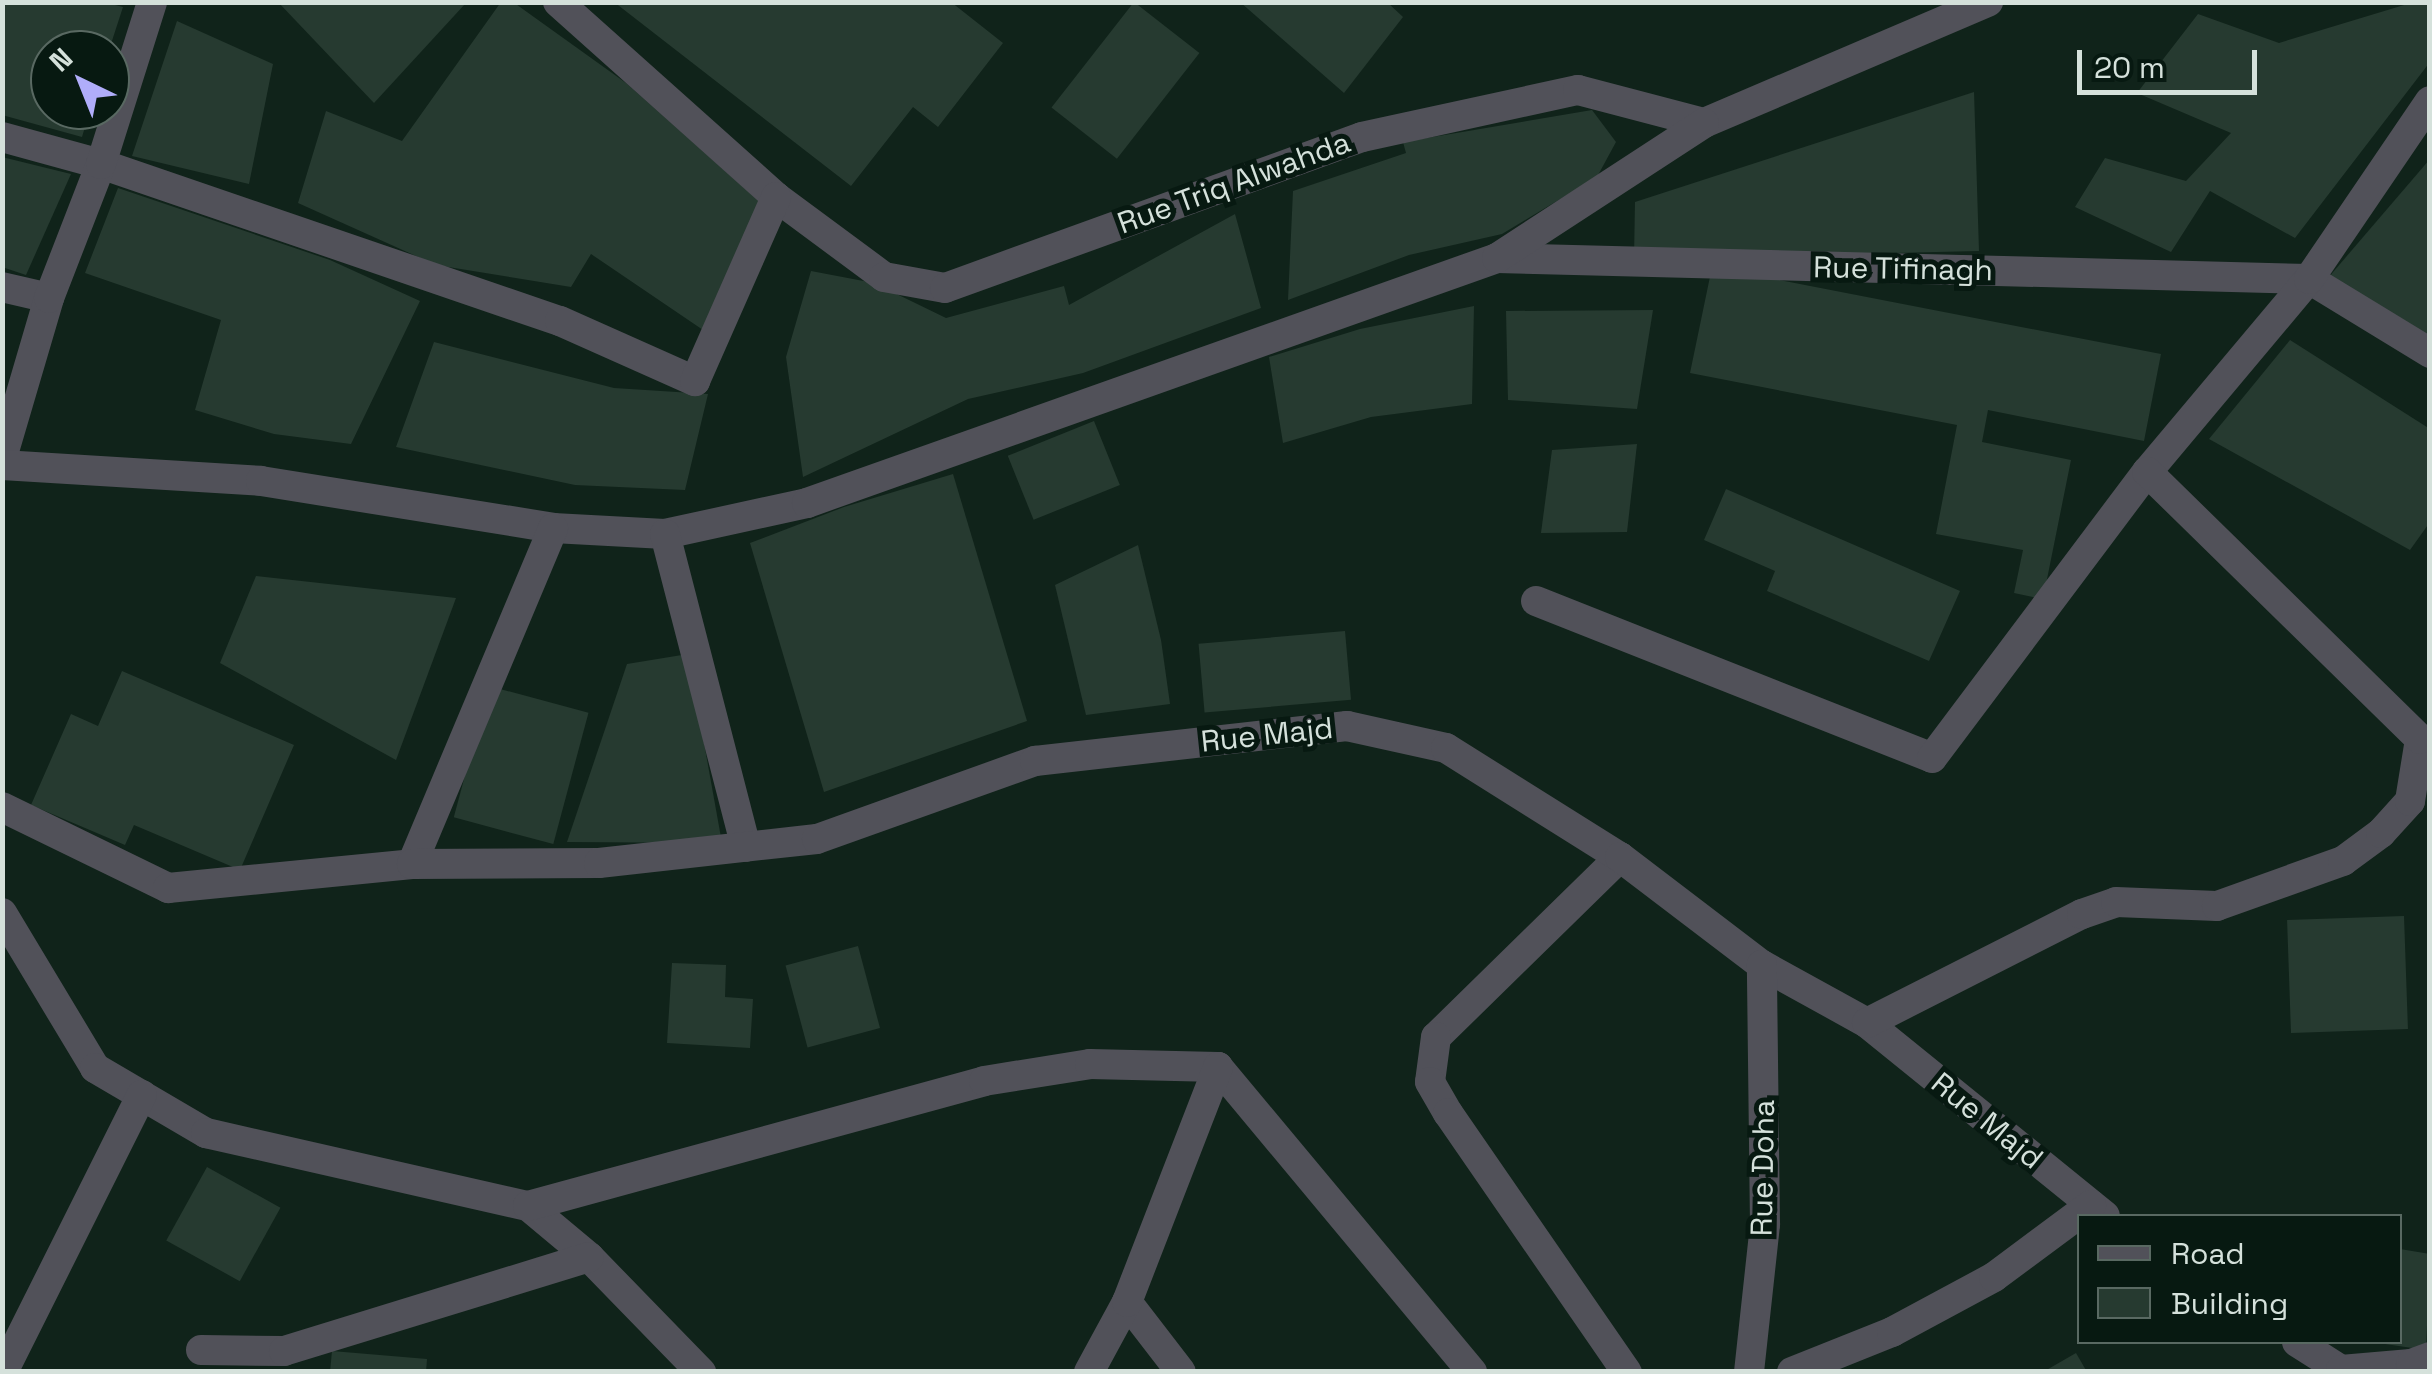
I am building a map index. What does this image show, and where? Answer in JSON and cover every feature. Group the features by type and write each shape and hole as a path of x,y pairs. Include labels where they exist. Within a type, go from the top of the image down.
{"street":[{"path":"152,2 101,164 50,298 2,462 261,481 554,528 665,534 807,504 1497,258 1704,123 1988,2"},
{"name":"Rue Triq Alwahda","path":"558,2 776,197 884,277 945,288 1380,133 1578,90 1704,123"},
{"path":"1536,601 1932,758 2148,472 2309,279 2430,100"},
{"path":"2,137 101,164 560,321 695,380 776,197"},
{"name":"Rue Tifinagh","path":"1497,258 2309,279"},
{"path":"2309,279 2430,353"},
{"path":"2,287 50,298"},
{"path":"1867,1024 2082,914 2116,902 2218,906 2343,861 2382,833 2410,801 2425,737 2148,472"},
{"path":"412,864 554,528"},
{"path":"665,534 746,847"},
{"name":"Rue Majd","path":"2,808 168,888 412,864 599,863 817,839 1035,760 1347,726 1446,748 1620,858 1762,965 1867,1024 2098,1211"},
{"path":"1620,858 1436,1036 1430,1082 1448,1114 1627,1372"},
{"path":"2,913 95,1068 206,1133 528,1206 589,1257 701,1372"},
{"name":"Rue Doha","path":"1749,1372 1765,1224 1762,965"},
{"path":"528,1206 984,1080 1090,1064 1218,1067 1472,1372"},
{"path":"1089,1372 1127,1302 1218,1067"},
{"path":"2,1372 142,1095"},
{"path":"1792,1372 1892,1332 1994,1276 2077,1224"},
{"path":"201,1350 284,1351 589,1257"},
{"path":"1127,1302 1181,1372"},
{"path":"2299,1344 2341,1370 2418,1364"}],"building":[{"path":"2,2 103,2 123,7 116,30 30,30 30,123 2,115"},
{"path":"278,2 463,2 465,4 374,103"},
{"path":"501,2 513,2 626,83 760,202 706,332 591,254 571,287 436,265 298,203 326,111 402,141"},
{"path":"614,2 951,2 1003,43 938,127 913,107 851,186"},
{"path":"1134,2 1199,53 1117,159 1052,108"},
{"path":"1240,2 1387,2 1403,17 1344,93"},
{"path":"2414,2 2430,2 2430,62 2295,238 2210,191 2171,252 2075,207 2105,158 2186,181 2231,133 2137,93 2198,14 2279,43"},
{"path":"177,21 273,64 249,184 132,156"},
{"path":"1974,92 1979,251 1634,259 1635,202"},
{"path":"1592,110 1616,142 1597,177 1502,234 1409,255 1288,300 1293,191 1406,153 1403,142"},
{"path":"57,130 84,130 82,137"},
{"path":"2,157 71,174 26,275 2,267"},
{"path":"2430,159 2430,339 2328,278"},
{"path":"118,188 330,260 420,301 351,444 274,434 195,410 221,320 85,273"},
{"path":"1235,214 1261,308 1083,373 968,399 803,477 786,357 811,271 874,283 946,318 1064,286 1069,305"},
{"path":"1712,267 2161,354 2144,441 1988,410 1982,442 2071,460 2043,599 2014,593 2023,550 1936,534 1957,425 1690,373"},
{"path":"1474,306 1472,404 1371,417 1283,443 1269,357 1360,329"},
{"path":"1653,310 1637,409 1508,400 1506,311"},
{"path":"2290,340 2430,429 2430,522 2410,550 2209,439"},
{"path":"434,342 614,388 708,394 685,490 575,485 396,447"},
{"path":"1094,421 1120,485 1034,520 1008,456"},
{"path":"1637,444 1627,532 1541,533 1552,450"},
{"path":"953,474 1027,721 824,792 750,543 844,507"},
{"path":"1726,489 1960,591 1929,661 1767,591 1775,571 1704,540"},
{"path":"1138,545 1161,640 1170,704 1086,715 1055,585"},
{"path":"256,576 456,598 396,760 220,663"},
{"path":"1345,631 1351,700 1205,713 1199,644"},
{"path":"688,654 722,843 567,842 627,664"},
{"path":"122,671 294,745 240,870 134,825 125,845 31,805 71,714 98,726"},
{"path":"489,686 588,713 553,844 454,817"},
{"path":"2404,916 2408,1029 2291,1033 2287,920"},
{"path":"858,946 880,1028 808,1048 786,965"},
{"path":"672,963 726,965 725,997 753,999 750,1048 667,1043"},
{"path":"207,1167 280,1208 240,1281 166,1240"},
{"path":"2402,1249 2430,1254 2426,1350 2385,1344 2402,1344"},
{"path":"332,1351 427,1359 426,1372 330,1372"},
{"path":"2076,1353 2087,1372 2043,1372"}]}
